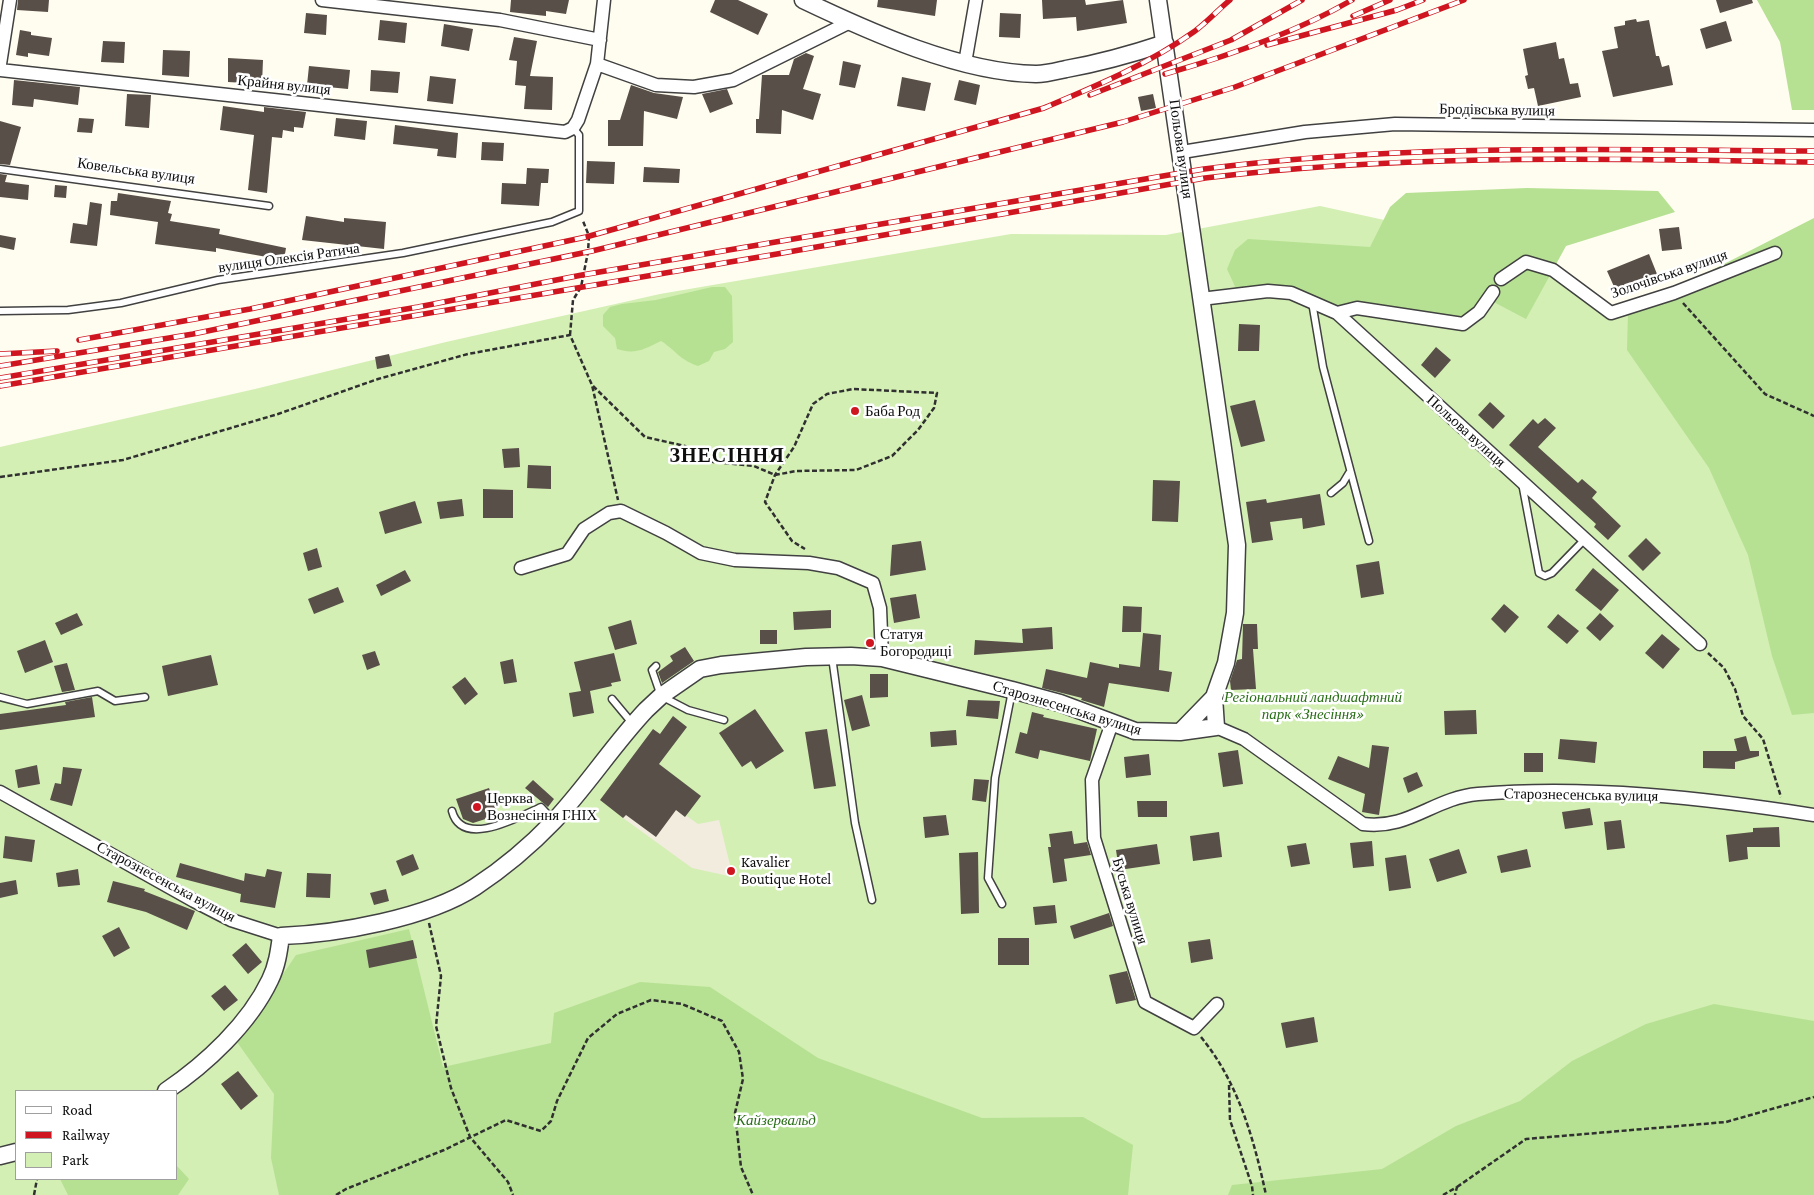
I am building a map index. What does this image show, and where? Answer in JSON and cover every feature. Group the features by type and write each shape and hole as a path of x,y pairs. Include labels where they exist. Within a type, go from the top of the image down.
{"street":[{"path":"0,64 3,28 10,0"},
{"path":"322,0 500,20 600,40"},
{"path":"569,130 578,120 597,64 604,0"},
{"path":"803,0 850,22 905,44 965,63 1037,74 1102,63 1165,43"},
{"path":"965,63 976,0"},
{"name":"Польова вулиця","path":"1158,0 1182,152 1201,300 1238,545 1235,613 1226,663 1214,697 1216,727"},
{"path":"597,64 656,85 694,87 733,80 850,22"},
{"name":"Крайня вулиця","path":"0,70 569,130"},
{"name":"Бродівська вулиця","path":"1182,152 1305,132 1395,124 1814,130"},
{"name":"Золочівська вулиця","path":"1501,279 1526,262 1553,270 1611,313 1674,293 1775,253"},
{"name":"Польова вулиця","path":"1201,300 1268,291 1291,293 1312,300 1337,313 1700,644"},
{"path":"1337,313 1357,308 1463,324 1478,312 1493,292"},
{"path":"521,568 567,554 584,529 609,514 621,511 666,532 701,553 735,560 809,563 838,568 873,583 880,608 882,658"},
{"name":"Старознесенська вулиця","path":"0,792 231,920 281,936 316,935 426,910 474,888 518,857 554,821 632,724 661,696 700,669 758,661 832,656 882,658 1012,690 1060,703 1135,731 1180,732 1216,727 1244,739 1363,824 1380,827 1400,823 1446,800 1475,795 1505,793 1561,792 1711,799 1814,815"},
{"path":"1180,732 1214,697"},
{"name":"Буська вулиця","path":"1112,723 1092,780 1094,838 1145,1002 1194,1028"},
{"path":"168,1090 186,1078 229,1036 252,1010 270,980 278,958 281,936"},
{"path":"1194,1028 1217,1004"},
{"path":"0,1156 15,1152"}],"lane":[{"path":"569,130 579,135 579,211"},
{"name":"Ковельська вулиця","path":"0,169 268,206"},
{"name":"вулиця Олексія Ратича","path":"0,311 68,310 121,303 218,280 402,253 552,222 579,211"},
{"path":"1312,300 1322,367 1349,473 1369,541"},
{"path":"1331,493 1343,483 1349,473"},
{"path":"1521,481 1539,573 1545,576 1552,573 1585,539"},
{"path":"832,656 855,823 872,900"},
{"path":"656,666 652,670 661,696 688,710 724,720"},
{"path":"0,690 2,697 27,704 98,691 115,701 145,697"},
{"path":"1002,904 988,878 996,778 1012,690"},
{"path":"612,699 632,724"},
{"path":"452,811 454,821 464,828 486,828 504,824 541,807 554,821"}],"path":[{"path":"579,211 590,236 581,287 573,300 570,335 592,385 607,461 621,511"},
{"path":"1674,293 1765,394 1814,416"},
{"path":"0,477 123,460 278,414 378,379 468,354 570,335"},
{"path":"592,385 645,437 685,446 713,462 754,466 775,474 796,471 856,470 892,456 918,430 934,408 937,393 852,389 827,394 812,404 794,447 775,474 766,502 792,541 807,550"},
{"path":"1700,644 1724,668 1735,689 1743,716 1763,739 1785,810"},
{"path":"426,910 441,976 436,1026 451,1088 470,1137 508,1182 513,1195"},
{"path":"336,1195 506,1120 541,1131 551,1121 557,1101 588,1038 617,1014 651,1000 682,1004 722,1021 739,1052 743,1079 735,1113 740,1167 753,1195"},
{"path":"1194,1028 1215,1054 1250,1126 1266,1195"},
{"path":"1229,1084 1230,1120 1252,1186 1253,1195"},
{"path":"1443,1195 1526,1139 1726,1122 1814,1097"},
{"path":"34,1195 36,1180"},
{"path":"1455,1195 1457,1187"}],"green space":[{"path":"1757,0 1814,0 1814,110 1792,110 1780,42"},
{"path":"1527,188 1658,191 1675,212 1566,246 1526,319 1488,299 1463,324 1357,308 1337,313 1312,300 1238,293 1227,269 1235,250 1248,239 1370,247 1390,207 1406,193"},
{"name":"Регіональний ландшафтний парк «Знесіння»","path":"1320,206 1522,250 1618,314 1814,230 1814,1195 0,1195 0,447 255,389 446,342 660,294 1011,234 1166,235"},
{"path":"1814,218 1814,713 1792,715 1772,656 1748,555 1709,468 1627,350 1628,313"},
{"path":"712,287 725,287 732,296 733,342 725,349 714,352 709,361 698,366 682,358 661,341 645,349 635,351 617,349 615,338 603,326 603,315 610,307 656,300"},
{"name":"Кайзервальд","path":"409,929 443,1067 551,1043 554,1013 640,982 710,987 818,1058 982,1118 1083,1117 1133,1145 1128,1195 279,1195 271,1158 274,1094 237,1042 296,955"},
{"path":"1714,1004 1814,1021 1814,1195 1228,1195 1232,1185 1382,1169 1456,1126 1520,1101 1572,1061 1646,1024"},
{"path":"178,1167 189,1179 178,1195 68,1195 60,1180 178,1180"}],"shaded area":[{"path":"646,787 698,824 719,820 733,877 692,868 623,818"}],"building":[{"path":"18,0 49,0 48,12 17,10"},
{"path":"511,0 569,0 566,14 546,11 546,16 510,12"},
{"path":"715,0 738,0 768,14 758,35 710,12"},
{"path":"878,0 937,0 935,16 877,7"},
{"path":"1042,0 1085,0 1086,5 1123,0 1127,23 1077,31 1076,17 1043,19"},
{"path":"1716,0 1752,0 1753,3 1720,13"},
{"path":"306,13 327,15 326,35 304,33"},
{"path":"1000,13 1021,14 1020,38 999,37"},
{"path":"1636,19 1637,22 1649,20 1656,56 1659,56 1662,67 1669,65 1673,85 1613,97 1602,51 1618,48 1614,27 1625,25 1625,21"},
{"path":"380,20 407,23 405,43 378,40"},
{"path":"1726,21 1732,41 1706,49 1700,29"},
{"path":"444,24 473,29 469,51 441,46"},
{"path":"20,30 31,32 31,35 52,38 49,56 28,53 28,57 16,55"},
{"path":"514,37 537,41 530,76 553,77 552,110 524,109 526,86 515,85 517,61 509,60"},
{"path":"103,41 125,42 124,63 101,62"},
{"path":"1556,42 1559,59 1564,58 1570,84 1578,83 1581,97 1538,106 1534,88 1528,89 1525,76 1528,75 1523,49"},
{"path":"163,50 190,51 189,77 162,75"},
{"path":"806,53 814,56 803,89 821,94 813,120 782,110 781,134 756,133 756,119 759,119 762,75 789,75 794,59"},
{"path":"228,58 263,60 262,84 228,82"},
{"path":"843,61 861,65 855,88 839,85"},
{"path":"309,66 350,70 348,89 307,85"},
{"path":"371,70 400,72 398,93 370,91"},
{"path":"430,76 456,79 453,104 427,101"},
{"path":"902,77 931,83 925,111 897,106"},
{"path":"14,80 80,87 78,105 34,99 33,107 12,105"},
{"path":"959,80 980,85 976,105 954,100"},
{"path":"631,85 654,93 683,97 677,119 644,111 643,146 608,146 608,120 620,120"},
{"path":"727,89 733,104 710,113 702,94"},
{"path":"127,94 151,95 149,128 125,126"},
{"path":"1153,94 1156,108 1141,111 1138,97"},
{"path":"223,106 264,112 264,107 306,112 303,128 294,127 294,132 283,130 282,138 272,137 267,193 248,190 254,135 220,130"},
{"path":"79,118 94,119 92,133 77,132"},
{"path":"336,118 367,121 365,140 334,136"},
{"path":"0,121 21,127 10,165 0,164"},
{"path":"395,125 458,133 456,158 437,156 438,149 393,144"},
{"path":"482,142 504,143 503,161 481,160"},
{"path":"587,161 615,162 614,184 586,183"},
{"path":"644,167 680,169 679,183 643,182"},
{"path":"527,168 549,169 548,183 541,183 539,206 501,204 502,183 526,184"},
{"path":"0,174 7,175 5,182 29,185 28,200 0,197"},
{"path":"55,185 67,186 66,198 54,197"},
{"path":"118,193 171,201 168,213 172,214 170,221 220,229 219,234 286,248 284,260 216,248 216,252 155,244 158,222 110,215 111,201 117,201"},
{"path":"90,202 102,204 97,246 70,243 73,223 87,225"},
{"path":"306,216 344,222 344,218 386,222 384,249 302,240"},
{"path":"1679,227 1682,249 1662,251 1659,229"},
{"path":"0,235 16,238 14,250 0,247"},
{"path":"1649,254 1657,274 1616,291 1607,271"},
{"path":"1239,324 1260,325 1259,351 1238,351"},
{"path":"1436,347 1451,360 1435,378 1421,365"},
{"path":"389,354 392,366 377,369 375,357"},
{"path":"1255,400 1265,441 1241,447 1230,406"},
{"path":"1490,402 1505,416 1493,429 1478,415"},
{"path":"1545,418 1556,428 1538,447 1578,483 1582,479 1597,492 1592,498 1621,526 1608,540 1594,527 1596,524 1509,445 1533,419 1538,424"},
{"path":"519,448 520,467 504,468 502,449"},
{"path":"528,465 551,466 551,489 527,488"},
{"path":"1153,480 1180,481 1178,522 1152,521"},
{"path":"483,489 513,490 513,518 483,518"},
{"path":"1320,494 1325,525 1303,529 1302,518 1270,522 1273,540 1252,543 1246,502 1266,499 1267,503"},
{"path":"462,499 464,516 440,519 437,502"},
{"path":"415,501 422,523 385,534 379,512"},
{"path":"1646,538 1661,553 1643,571 1628,556"},
{"path":"921,541 926,570 890,576 892,545"},
{"path":"317,548 322,567 308,571 303,553"},
{"path":"1379,561 1384,594 1361,598 1356,565"},
{"path":"1593,568 1619,590 1601,611 1575,590"},
{"path":"405,570 411,581 381,596 376,585"},
{"path":"338,587 344,602 314,614 308,599"},
{"path":"916,594 920,618 894,623 890,598"},
{"path":"1504,604 1519,617 1505,633 1491,619"},
{"path":"1123,606 1142,607 1141,632 1122,632"},
{"path":"831,610 831,628 794,630 793,612"},
{"path":"77,613 83,625 61,635 55,623"},
{"path":"1600,613 1614,626 1600,641 1586,628"},
{"path":"1558,614 1579,631 1567,644 1547,627"},
{"path":"631,620 637,644 615,650 608,627"},
{"path":"1243,624 1257,624 1258,649 1253,649 1256,689 1231,690 1230,681 1237,660 1242,659"},
{"path":"1052,627 1053,649 974,655 975,640 1023,643 1022,629"},
{"path":"760,630 777,630 777,644 760,644"},
{"path":"1143,633 1161,635 1159,670 1172,672 1169,692 1109,683 1104,707 1081,700 1082,698 1042,688 1046,669 1087,678 1090,662 1119,668 1119,664 1140,667"},
{"path":"1662,634 1680,649 1663,669 1645,653"},
{"path":"45,640 53,662 25,673 17,651"},
{"path":"685,647 694,661 662,683 658,672 673,661 670,656"},
{"path":"375,651 380,665 367,670 362,655"},
{"path":"614,653 621,681 611,683 612,686 590,691 594,713 573,717 569,693 581,691 574,662"},
{"path":"211,655 218,685 168,696 162,666"},
{"path":"513,659 517,682 504,684 500,662"},
{"path":"67,663 75,690 62,692 54,666"},
{"path":"870,674 888,674 888,697 870,698"},
{"path":"465,677 478,694 465,705 452,687"},
{"path":"862,695 870,726 852,731 844,700"},
{"path":"92,697 95,717 0,730 0,714 66,705 65,702"},
{"path":"968,700 1000,701 998,719 966,716"},
{"path":"755,709 784,751 756,769 751,761 742,767 719,733"},
{"path":"1476,710 1477,734 1445,735 1444,711"},
{"path":"1032,712 1044,715 1043,717 1097,729 1090,761 1040,750 1038,759 1015,753 1020,732 1027,734"},
{"path":"673,716 687,727 659,764 701,796 685,817 676,810 656,837 626,815 623,818 600,800 653,729 660,734"},
{"path":"827,729 836,786 814,789 805,732"},
{"path":"956,730 957,745 931,747 930,732"},
{"path":"1746,736 1750,751 1759,751 1759,756 1735,762 1735,769 1703,768 1703,751 1737,751 1734,739"},
{"path":"1560,739 1597,742 1595,763 1558,759"},
{"path":"1372,745 1389,747 1379,815 1362,812 1365,794 1328,779 1338,756 1369,768"},
{"path":"1238,750 1243,784 1223,787 1218,753"},
{"path":"1524,753 1543,753 1543,772 1524,772"},
{"path":"1149,754 1151,775 1126,778 1124,757"},
{"path":"37,765 40,784 18,788 15,770"},
{"path":"63,767 82,769 72,806 50,800 55,783 61,784"},
{"path":"1417,772 1423,786 1408,793 1403,778"},
{"path":"974,779 989,780 986,802 972,800"},
{"path":"533,780 554,799 548,807 525,788"},
{"name":"Церква Вознесіння ГНІХ","path":"489,788 498,815 473,823 463,819 456,799"},
{"path":"1137,801 1167,801 1167,817 1138,817"},
{"path":"1590,808 1593,825 1565,829 1562,812"},
{"path":"946,815 949,835 925,838 923,817"},
{"path":"1621,820 1625,848 1607,850 1604,822"},
{"path":"1779,827 1780,847 1747,847 1748,859 1729,862 1726,835 1753,832 1753,828"},
{"path":"1072,831 1074,844 1087,842 1091,855 1064,859 1067,881 1053,883 1048,847 1051,847 1049,834"},
{"path":"1219,832 1222,857 1193,861 1190,836"},
{"path":"5,836 35,840 32,862 3,858"},
{"path":"1372,841 1374,866 1353,868 1350,843"},
{"path":"1306,843 1310,864 1291,867 1287,846"},
{"path":"1157,844 1160,864 1119,870 1116,850"},
{"path":"1459,849 1467,873 1437,882 1429,859"},
{"path":"1527,849 1531,867 1501,873 1497,856"},
{"path":"978,852 979,913 961,914 959,853"},
{"path":"413,854 419,869 402,876 396,861"},
{"path":"1406,855 1411,888 1389,891 1385,858"},
{"path":"180,863 244,881 245,873 265,877 267,869 282,872 275,908 240,902 241,894 176,877"},
{"path":"78,869 80,885 58,887 56,873"},
{"path":"307,873 331,874 330,898 306,897"},
{"path":"16,880 18,894 0,898 0,883"},
{"path":"113,881 145,889 144,891 195,911 187,930 146,912 107,902"},
{"path":"386,889 389,901 374,905 370,893"},
{"path":"1055,905 1057,923 1035,925 1033,907"},
{"path":"1109,913 1113,926 1074,939 1070,926"},
{"path":"119,927 130,948 114,957 102,936"},
{"path":"998,938 1029,938 1029,965 998,965"},
{"path":"1210,939 1213,959 1191,963 1188,942"},
{"path":"413,940 417,958 369,968 366,950"},
{"path":"246,943 262,962 248,974 232,955"},
{"path":"1127,971 1136,1000 1116,1004 1109,975"},
{"path":"225,985 238,1000 224,1011 211,996"},
{"path":"1314,1017 1318,1042 1286,1048 1281,1023"},
{"path":"238,1071 258,1096 241,1110 221,1084"}],"railway":[{"path":"79,340 250,309 586,237 1044,108 1102,83 1159,54 1195,31 1230,0"},
{"path":"1090,95 1231,40 1302,0"},
{"path":"1165,74 1212,60 1285,33 1352,0"},
{"path":"1353,16 1390,0"},
{"path":"1267,45 1397,10 1423,0"},
{"path":"0,366 193,334 592,251 1123,122 1235,87 1464,0"},
{"path":"0,378 418,307 582,275 1204,169 1356,155 1432,152 1585,149 1814,151"},
{"path":"0,386 777,254 1205,178 1281,170 1433,161 1585,159 1814,162"},
{"path":"0,354 57,351"}],"place":[{"name":"Баба Род","path":"855,411"},
{"name":"Статуя Богородиці","path":"870,643"},
{"name":"Церква Вознесіння ГНІХ","path":"477,807"},
{"name":"Kavalier Boutique Hotel","path":"731,871"}],"district":[{"name":"ЗНЕСІННЯ","path":"727,456"}]}
